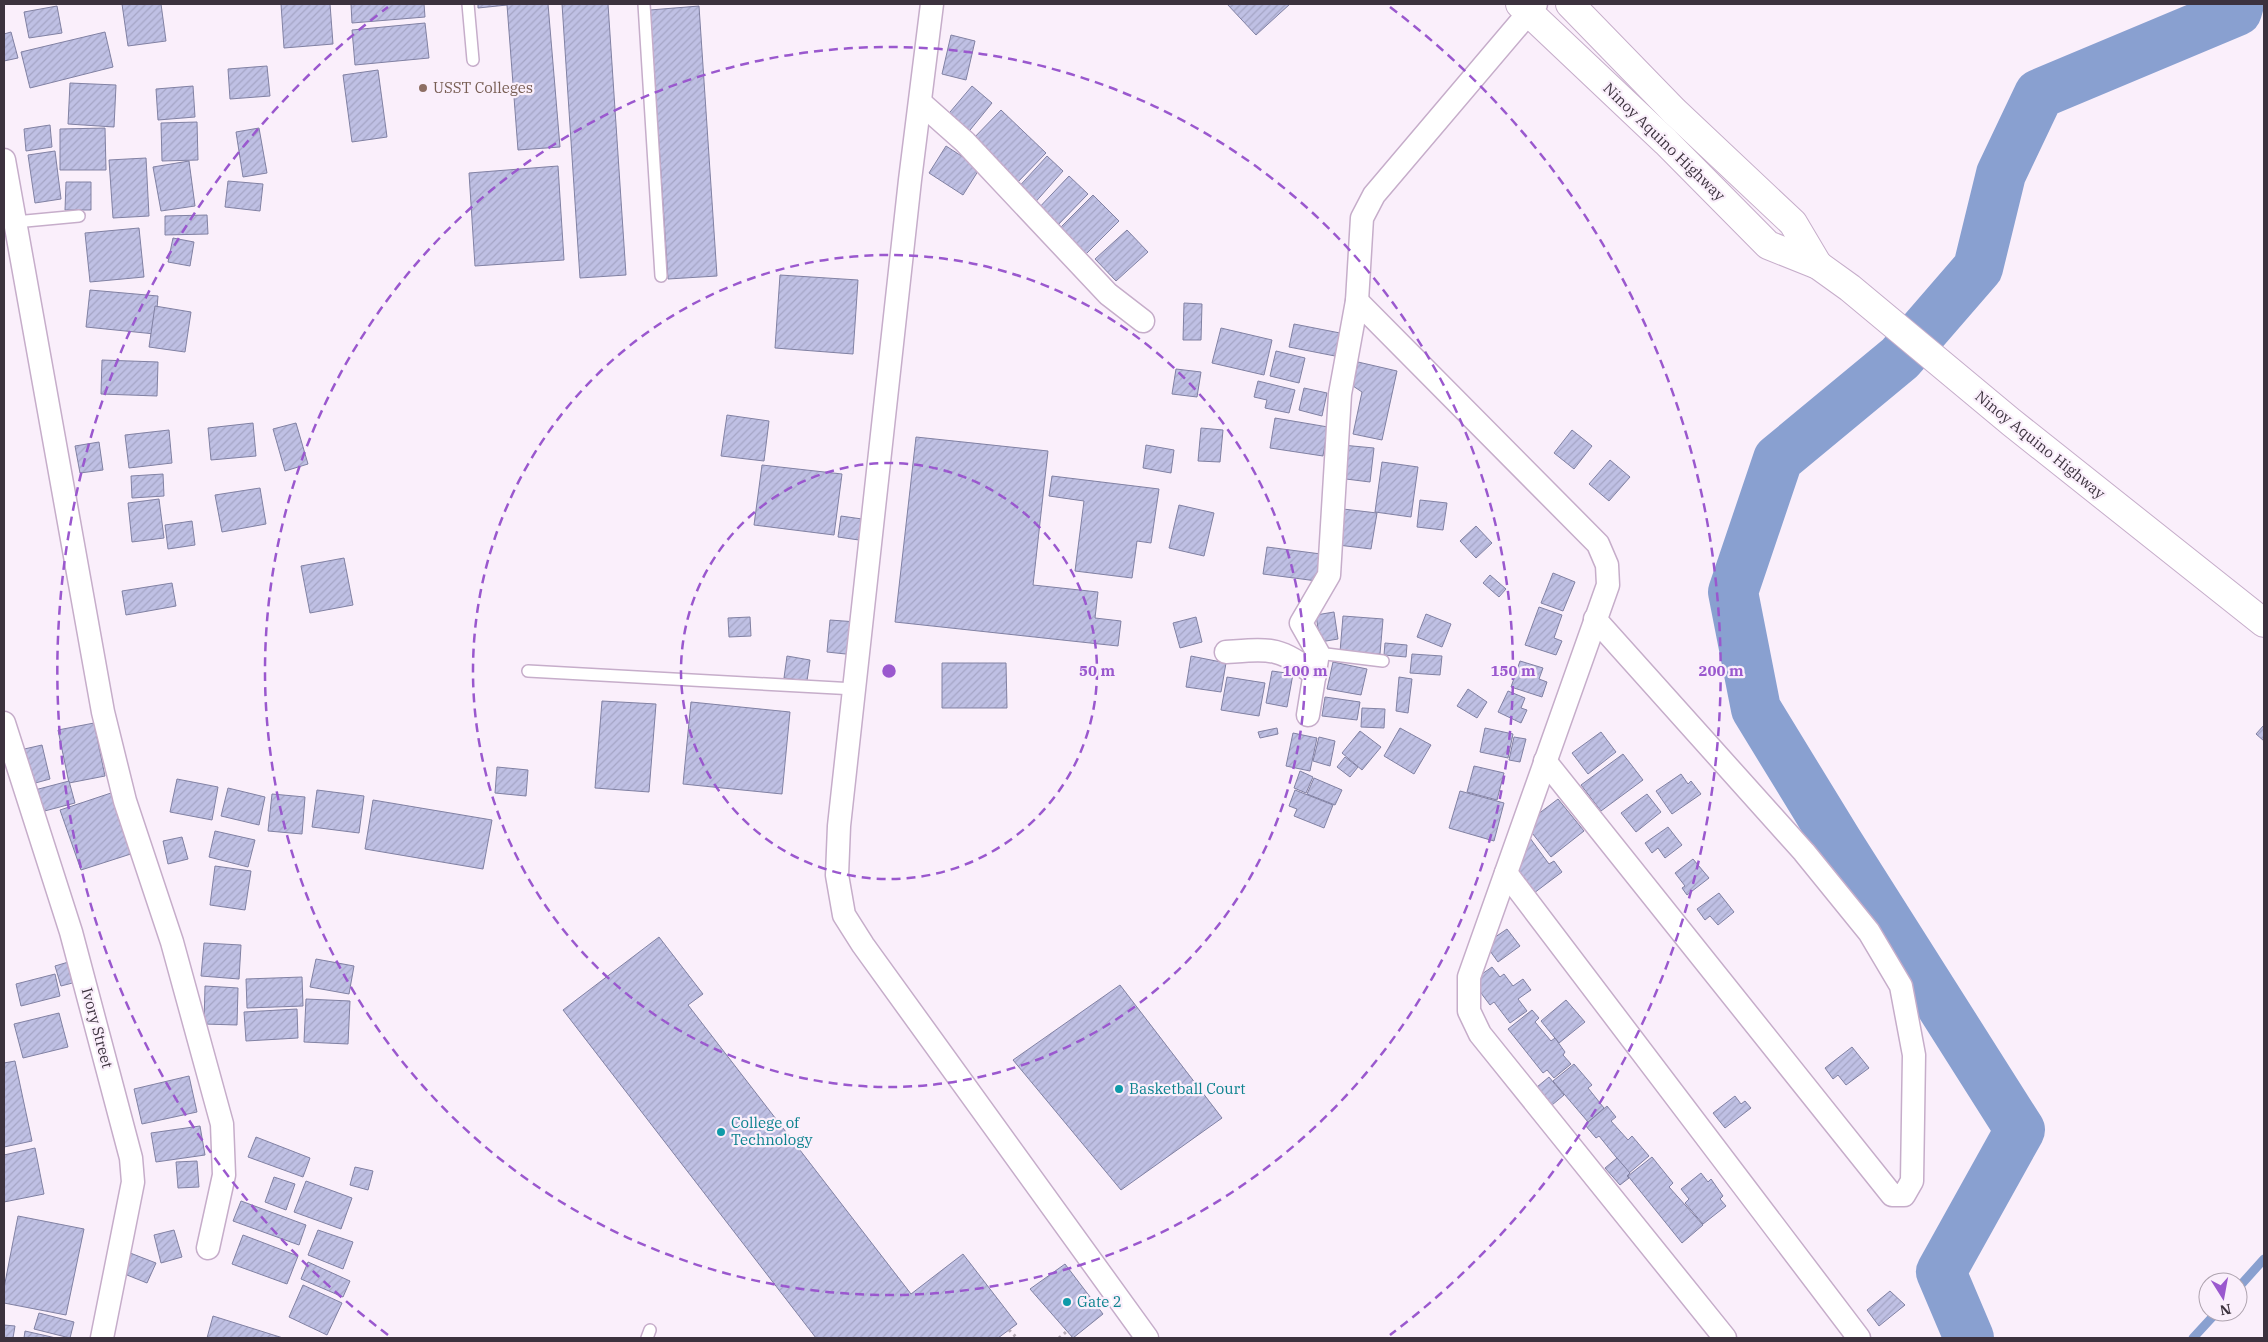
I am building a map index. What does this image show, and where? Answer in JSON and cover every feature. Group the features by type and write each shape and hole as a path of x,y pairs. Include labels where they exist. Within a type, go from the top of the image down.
{"main road":[{"name":"Ninoy Aquino Highway","path":"1570,4 1674,112 1793,223 1818,266"},
{"name":"Ninoy Aquino Highway","path":"1528,7 1768,245 1818,266 1850,288 2011,422 2264,623"}],"street":[{"path":"932,4 909,190 839,826 837,875 844,915 863,946 1147,1338"},
{"path":"1308,715 1317,664 1301,622 1329,575 1340,394 1357,301 1362,218 1374,195 1528,7"},
{"path":"921,103 965,142 1108,294 1143,321"},
{"path":"4,160 103,712 126,801 172,942 222,1124 224,1175 208,1248"},
{"path":"1357,301 1598,544 1607,565 1608,585 1470,977 1469,1010 1480,1034 1725,1338"},
{"path":"1545,761 1892,1195 1904,1195 1912,1181 1914,1055 1901,986 1869,932 1804,852 1595,619"},
{"path":"1226,652 1264,649 1317,664"},
{"name":"Ivory Street","path":"4,723 71,932 131,1158 133,1182 102,1338"},
{"path":"1506,873 1859,1338"}],"lane":[{"path":"468,4 473,60"},
{"path":"644,4 661,276"},
{"path":"15,222 79,216"},
{"path":"1317,664 1383,661"},
{"path":"528,671 855,688"}],"path":[{"path":"1009,1330 1018,1338"},
{"path":"1059,1338 1066,1332"}],"building":[{"path":"122,4 161,4 166,41 128,46"},
{"path":"281,4 330,4 333,44 284,48"},
{"path":"351,4 424,4 425,17 352,23"},
{"path":"478,4 548,4 560,147 518,150 507,5 478,8"},
{"path":"562,4 608,4 626,275 580,278"},
{"path":"1227,4 1290,4 1256,35"},
{"path":"57,6 62,33 29,38 24,12"},
{"path":"699,6 717,276 668,279 650,10"},
{"path":"425,23 429,58 355,65 352,30"},
{"path":"11,32 18,58 4,61 4,34"},
{"path":"105,32 113,67 30,88 21,52"},
{"path":"951,35 975,41 966,80 942,74"},
{"path":"267,66 270,96 230,99 228,69"},
{"path":"378,70 387,137 352,142 343,75"},
{"path":"70,83 116,85 114,127 68,124"},
{"path":"193,86 195,117 158,120 156,89"},
{"path":"972,86 992,103 966,135 945,118"},
{"path":"1001,110 1046,153 1014,186 969,143"},
{"path":"197,122 198,160 162,161 161,123"},
{"path":"50,125 52,147 26,151 24,129"},
{"path":"105,128 106,170 60,170 60,129"},
{"path":"259,128 267,173 243,177 236,132"},
{"path":"946,146 980,168 963,195 929,173"},
{"path":"55,151 61,199 35,203 28,155"},
{"path":"1047,156 1063,171 1032,206 1015,191"},
{"path":"146,158 149,216 113,218 109,160"},
{"path":"189,161 195,206 161,211 153,167"},
{"path":"558,166 564,260 475,266 469,173"},
{"path":"1069,176 1088,194 1054,229 1035,212"},
{"path":"228,181 263,184 260,211 225,207"},
{"path":"66,182 91,182 91,210 65,210"},
{"path":"1093,195 1119,221 1081,259 1055,233"},
{"path":"207,215 208,234 165,235 165,216"},
{"path":"139,228 144,277 90,282 85,233"},
{"path":"1127,230 1148,252 1116,281 1095,259"},
{"path":"173,238 194,242 190,266 168,262"},
{"path":"780,275 858,280 853,354 775,348"},
{"path":"90,290 158,296 155,334 86,327"},
{"path":"1184,303 1202,304 1201,340 1183,340"},
{"path":"155,306 191,312 185,352 149,347"},
{"path":"1294,324 1340,333 1335,356 1289,347"},
{"path":"1221,328 1272,340 1264,375 1212,363"},
{"path":"1276,351 1305,358 1299,383 1270,376"},
{"path":"102,360 158,362 157,396 101,394"},
{"path":"1358,362 1397,371 1382,440 1353,434 1362,392 1353,386"},
{"path":"1176,369 1201,372 1197,397 1172,394"},
{"path":"1258,381 1295,390 1289,413 1265,408 1267,400 1254,397"},
{"path":"1304,388 1327,393 1322,416 1299,410"},
{"path":"727,415 769,421 764,461 721,456"},
{"path":"1275,418 1328,427 1323,456 1270,448"},
{"path":"253,423 256,456 211,460 208,428"},
{"path":"296,423 308,464 285,471 273,429"},
{"path":"1201,428 1223,430 1220,462 1198,461"},
{"path":"169,430 172,463 129,468 125,435"},
{"path":"1572,430 1592,446 1574,469 1554,453"},
{"path":"916,437 1048,451 1033,585 1098,592 1095,618 1121,621 1118,646 895,622"},
{"path":"99,442 103,470 80,473 75,446"},
{"path":"1146,445 1174,450 1171,473 1143,468"},
{"path":"1342,445 1374,448 1370,482 1338,478"},
{"path":"1610,460 1630,477 1609,501 1589,484"},
{"path":"1382,462 1418,467 1411,517 1375,512"},
{"path":"762,465 842,474 834,535 754,525"},
{"path":"163,474 164,496 132,498 131,476"},
{"path":"1052,476 1159,489 1151,543 1137,541 1132,578 1075,571 1084,501 1049,496"},
{"path":"260,488 266,524 222,532 215,495"},
{"path":"159,499 164,538 132,542 128,503"},
{"path":"1420,500 1447,503 1443,530 1417,527"},
{"path":"1179,505 1214,513 1204,556 1169,548"},
{"path":"1343,509 1377,513 1371,549 1338,545"},
{"path":"841,516 862,519 859,540 838,537"},
{"path":"192,521 195,545 168,549 165,525"},
{"path":"1476,526 1492,543 1476,558 1460,541"},
{"path":"1267,547 1321,554 1317,581 1263,574"},
{"path":"344,558 353,605 310,613 301,566"},
{"path":"1553,573 1575,582 1563,611 1541,603"},
{"path":"1490,575 1506,589 1499,597 1483,583"},
{"path":"172,583 176,606 126,615 122,591"},
{"path":"1539,607 1562,615 1554,638 1562,641 1556,655 1525,645"},
{"path":"1334,612 1338,639 1320,642 1316,615"},
{"path":"1426,614 1451,624 1442,647 1417,637"},
{"path":"1343,616 1383,619 1380,654 1340,652"},
{"path":"750,617 751,636 729,637 728,618"},
{"path":"1196,617 1202,642 1180,648 1173,623"},
{"path":"830,620 857,622 855,655 827,652"},
{"path":"1385,643 1407,645 1406,657 1384,655"},
{"path":"1412,654 1442,656 1440,675 1410,673"},
{"path":"787,656 810,660 807,681 784,678"},
{"path":"1191,656 1226,663 1221,692 1186,687"},
{"path":"1520,661 1543,668 1539,679 1547,682 1542,697 1511,687"},
{"path":"1333,662 1367,669 1361,695 1327,689"},
{"path":"942,663 1006,663 1007,708 942,708"},
{"path":"1272,671 1293,674 1287,707 1266,703"},
{"path":"1227,677 1265,683 1259,716 1221,710"},
{"path":"1399,677 1412,679 1408,713 1396,711"},
{"path":"1468,689 1487,702 1477,718 1457,706"},
{"path":"1508,691 1525,698 1521,708 1527,710 1521,723 1498,712"},
{"path":"1325,697 1360,702 1357,720 1322,716"},
{"path":"602,701 656,704 649,792 595,788"},
{"path":"691,702 790,712 782,794 683,784"},
{"path":"1362,708 1385,709 1384,728 1361,727"},
{"path":"94,723 105,776 69,783 58,730"},
{"path":"2264,725 2264,741 2256,734"},
{"path":"1277,728 1278,734 1260,738 1258,732"},
{"path":"1400,728 1431,745 1414,774 1384,756"},
{"path":"1485,728 1513,734 1508,758 1480,752"},
{"path":"1360,731 1381,747 1362,770 1342,753"},
{"path":"1601,732 1616,752 1588,774 1572,753"},
{"path":"1293,733 1317,738 1310,771 1286,766"},
{"path":"1319,737 1335,741 1330,766 1313,761"},
{"path":"1514,737 1526,739 1520,762 1509,760"},
{"path":"42,745 50,779 28,785 20,750"},
{"path":"1623,754 1643,780 1601,811 1581,785"},
{"path":"1345,757 1358,767 1350,777 1337,767"},
{"path":"1474,766 1504,773 1497,800 1467,792"},
{"path":"497,767 528,770 526,796 495,793"},
{"path":"1300,771 1313,777 1306,793 1294,788"},
{"path":"1681,774 1688,784 1691,781 1701,794 1672,814 1656,791"},
{"path":"1314,778 1342,790 1335,805 1307,794"},
{"path":"177,779 218,787 212,820 170,812"},
{"path":"69,781 75,803 37,813 31,791"},
{"path":"228,788 265,797 259,825 221,816"},
{"path":"317,790 364,796 359,833 312,827"},
{"path":"1295,790 1333,805 1324,828 1294,816 1297,809 1289,806"},
{"path":"117,791 137,852 81,870 60,810"},
{"path":"1460,791 1504,803 1494,841 1449,828"},
{"path":"272,794 305,797 302,834 268,831"},
{"path":"1647,794 1661,812 1636,832 1621,813"},
{"path":"1558,799 1584,831 1551,857 1525,824"},
{"path":"373,800 492,820 483,869 365,849"},
{"path":"1668,827 1682,845 1665,858 1658,848 1652,853 1645,843"},
{"path":"215,831 255,840 248,867 209,857"},
{"path":"1527,834 1549,864 1554,861 1562,872 1530,896 1511,871"},
{"path":"182,837 188,859 168,864 163,841"},
{"path":"1693,859 1709,878 1687,895 1682,888 1685,886 1675,873"},
{"path":"215,866 251,871 245,910 210,905"},
{"path":"1719,893 1734,912 1718,925 1710,916 1705,920 1697,909"},
{"path":"1507,929 1520,946 1498,962 1485,944"},
{"name":"College of Technology","path":"659,937 703,994 688,1005 911,1294 963,1254 1017,1324 998,1338 816,1338 563,1010"},
{"path":"204,943 241,945 239,979 201,976"},
{"path":"316,959 354,966 349,994 310,987"},
{"path":"75,960 80,981 61,986 55,966"},
{"path":"1492,967 1500,977 1504,974 1513,986 1523,979 1531,990 1518,999 1527,1011 1510,1023 1494,1002 1490,1005 1472,981"},
{"path":"55,974 60,996 21,1006 16,984"},
{"path":"302,977 303,1006 247,1008 246,979"},
{"name":"Basketball Court","path":"1120,985 1222,1118 1121,1190 1013,1060"},
{"path":"205,986 238,988 237,1025 204,1024"},
{"path":"306,999 350,1001 348,1044 304,1042"},
{"path":"1566,1000 1585,1022 1559,1043 1541,1021"},
{"path":"297,1009 298,1038 246,1041 244,1012"},
{"path":"1532,1010 1539,1018 1535,1022 1551,1041 1555,1038 1565,1052 1563,1055 1571,1064 1554,1078 1547,1070 1543,1073 1508,1029"},
{"path":"59,1013 68,1047 23,1058 14,1024"},
{"path":"1852,1047 1869,1068 1846,1085 1838,1075 1833,1079 1825,1068"},
{"path":"15,1061 32,1141 4,1147 4,1063"},
{"path":"1574,1064 1592,1085 1588,1088 1604,1108 1588,1122 1553,1081"},
{"path":"189,1076 197,1112 142,1124 134,1089"},
{"path":"1549,1077 1564,1095 1552,1105 1537,1087"},
{"path":"1735,1096 1741,1104 1745,1101 1751,1108 1725,1128 1713,1113"},
{"path":"1607,1106 1616,1117 1611,1121 1628,1140 1632,1136 1649,1156 1629,1173 1599,1136 1596,1138 1585,1125"},
{"path":"200,1126 205,1155 156,1162 151,1133"},
{"path":"256,1137 310,1158 303,1177 248,1157"},
{"path":"35,1148 44,1194 4,1202 4,1155"},
{"path":"1652,1157 1673,1183 1669,1187 1703,1225 1682,1243 1628,1176"},
{"path":"1617,1158 1630,1173 1627,1176 1629,1178 1620,1185 1605,1168"},
{"path":"197,1161 199,1187 178,1188 176,1162"},
{"path":"355,1167 373,1171 368,1190 350,1185"},
{"path":"1701,1173 1708,1182 1711,1179 1723,1196 1720,1199 1726,1206 1703,1224 1685,1203 1689,1199 1681,1189"},
{"path":"274,1177 295,1184 286,1210 265,1202"},
{"path":"306,1181 352,1198 341,1229 294,1212"},
{"path":"241,1201 306,1225 299,1245 233,1221"},
{"path":"18,1216 84,1229 66,1315 4,1303 4,1288"},
{"path":"174,1230 182,1257 161,1263 154,1235"},
{"path":"318,1230 353,1242 343,1269 308,1255"},
{"path":"243,1235 298,1256 287,1284 232,1264"},
{"path":"125,1251 156,1263 147,1283 117,1271"},
{"path":"308,1262 350,1281 343,1297 301,1279"},
{"name":"Gate 2","path":"1065,1264 1103,1314 1073,1338 1030,1289"},
{"path":"303,1285 342,1303 327,1335 289,1317"},
{"path":"1890,1291 1905,1305 1879,1326 1867,1310"},
{"path":"39,1313 74,1322 70,1338 34,1329"},
{"path":"213,1316 283,1338 207,1338"},
{"path":"4,1325 15,1326 13,1338 4,1338"},
{"path":"25,1331 56,1338 24,1338"}],"waterway":[{"path":"1969,1338 1941,1272 2020,1130 1838,843 1756,709 1733,592 1778,459 1900,358 1978,268 2001,174 2039,94 2237,11 2239,4"},
{"path":"2248,1277 2264,1259"},
{"path":"2193,1338 2208,1322"}],"place":[{"name":"USST Colleges","path":"423,88"},
{"name":"Basketball Court","path":"1119,1089"},
{"name":"College of Technology","path":"721,1132"},
{"name":"Gate 2","path":"1067,1302"}]}
